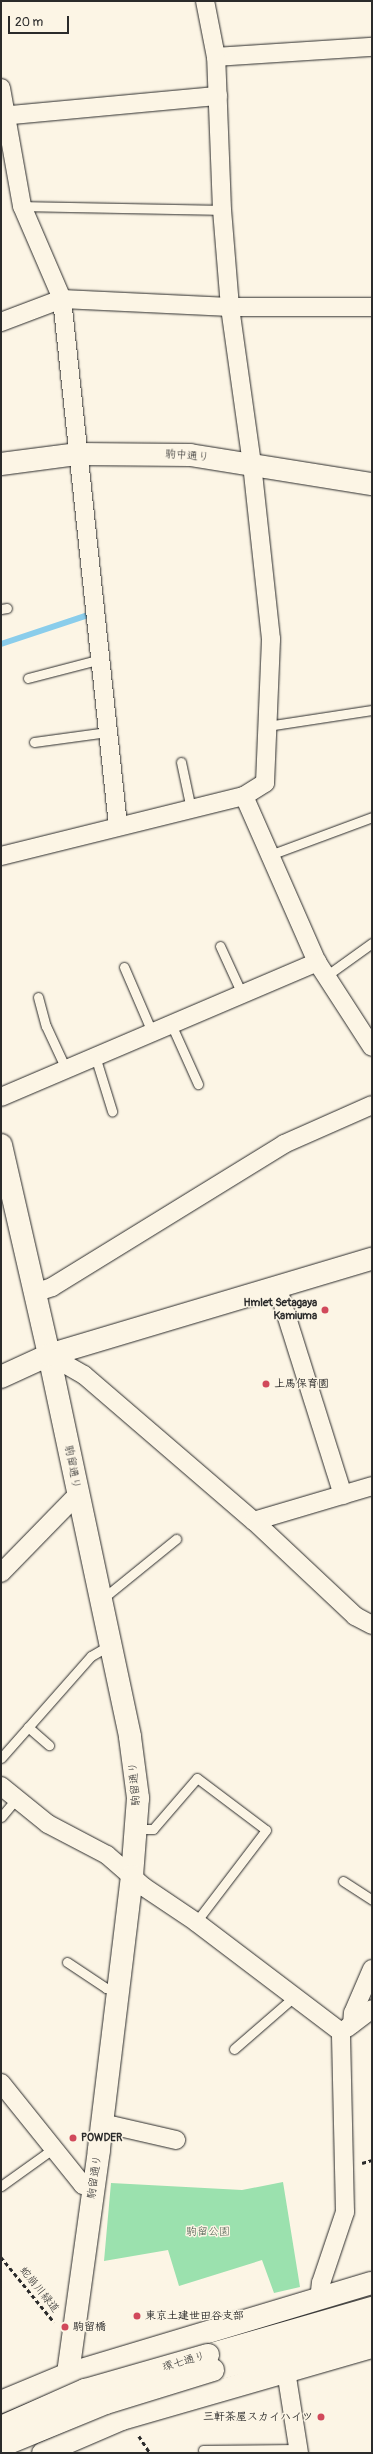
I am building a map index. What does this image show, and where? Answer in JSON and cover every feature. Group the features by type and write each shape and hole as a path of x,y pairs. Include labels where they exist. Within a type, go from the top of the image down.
{"street":[{"path":"1,856 244,796 265,783 271,639 252,464 230,307 222,210 216,57 205,1"},
{"path":"216,57 372,47"},
{"path":"1,88 3,115 22,206 62,298 118,826"},
{"path":"3,115 218,96"},
{"path":"1,322 62,298 230,307 372,307"},
{"name":"駒中通り","path":"1,464 78,454 190,455 372,484"},
{"path":"244,796 321,969 372,1047"},
{"path":"1,1097 242,994 321,969"},
{"path":"34,1293 52,1287 284,1144 372,1105"},
{"name":"駒留通り","path":"1,1145 49,1355 77,1495 130,1737 138,1798 132,1876 102,2124 68,2374 44,2453"},
{"path":"1,1377 49,1355 278,1289 372,1260"},
{"path":"278,1289 343,1495"},
{"path":"49,1355 84,1375 254,1521 355,1616 372,1625"},
{"path":"254,1521 372,1486"},
{"path":"1,1573 77,1495"},
{"path":"1,1786 48,1824 107,1855 144,1888 196,1922 295,1996 346,2028"},
{"path":"319,2299 321,2283 346,2212 346,2028 372,1969"},
{"path":"346,2028 372,2009"},
{"path":"1,2083 83,2185 94,2186"},
{"path":"102,2124 176,2140"},
{"path":"1,2402 68,2374 372,2284"},
{"name":"環七通り","path":"1,2446 106,2403 210,2363 372,2308"},
{"name":"環七通り","path":"1,2427 85,2390 372,2328"},
{"path":"1,2411 44,2453 122,2419 372,2347"},
{"path":"286,2371 298,2451"}],"lane":[{"path":"22,206 222,210"},
{"path":"28,678 101,659"},
{"path":"267,726 372,710"},
{"path":"34,742 107,732"},
{"path":"180,762 191,809"},
{"path":"270,855 372,816"},
{"path":"321,969 372,943"},
{"path":"220,946 242,994"},
{"path":"124,967 152,1032"},
{"path":"38,997 46,1026 66,1069"},
{"path":"171,1024 198,1084"},
{"path":"95,1056 112,1111"},
{"path":"100,1601 176,1539"},
{"path":"1,1758 91,1656 110,1645"},
{"path":"28,1727 49,1745"},
{"path":"136,1829 153,1829 197,1778 266,1830 196,1922"},
{"path":"1,1817 16,1799"},
{"path":"343,1881 372,1900"},
{"path":"68,1962 106,1988 118,1990"},
{"path":"234,2049 295,1996"},
{"path":"1,2186 54,2148"},
{"path":"203,2450 298,2451"}],"path":[{"name":"蛇崩川緑道","path":"1,2257 59,2328"},
{"path":"137,2432 150,2453"}],"green space":[{"name":"駒留公園","path":"283,2182 300,2287 274,2293 262,2260 179,2286 168,2250 104,2261 111,2183 242,2190"}],"waterway":[{"path":"1,644 85,616"}],"place":[{"name":"Hmlet Setagaya Kamiuma","path":"325,1310"},
{"name":"上馬保育園","path":"266,1384"},
{"name":"POWDER","path":"73,2138"},
{"name":"東京土建世田谷支部","path":"137,2316"},
{"name":"駒留橋","path":"65,2327"},
{"name":"三軒茶屋スカイハイツ","path":"321,2417"}]}
